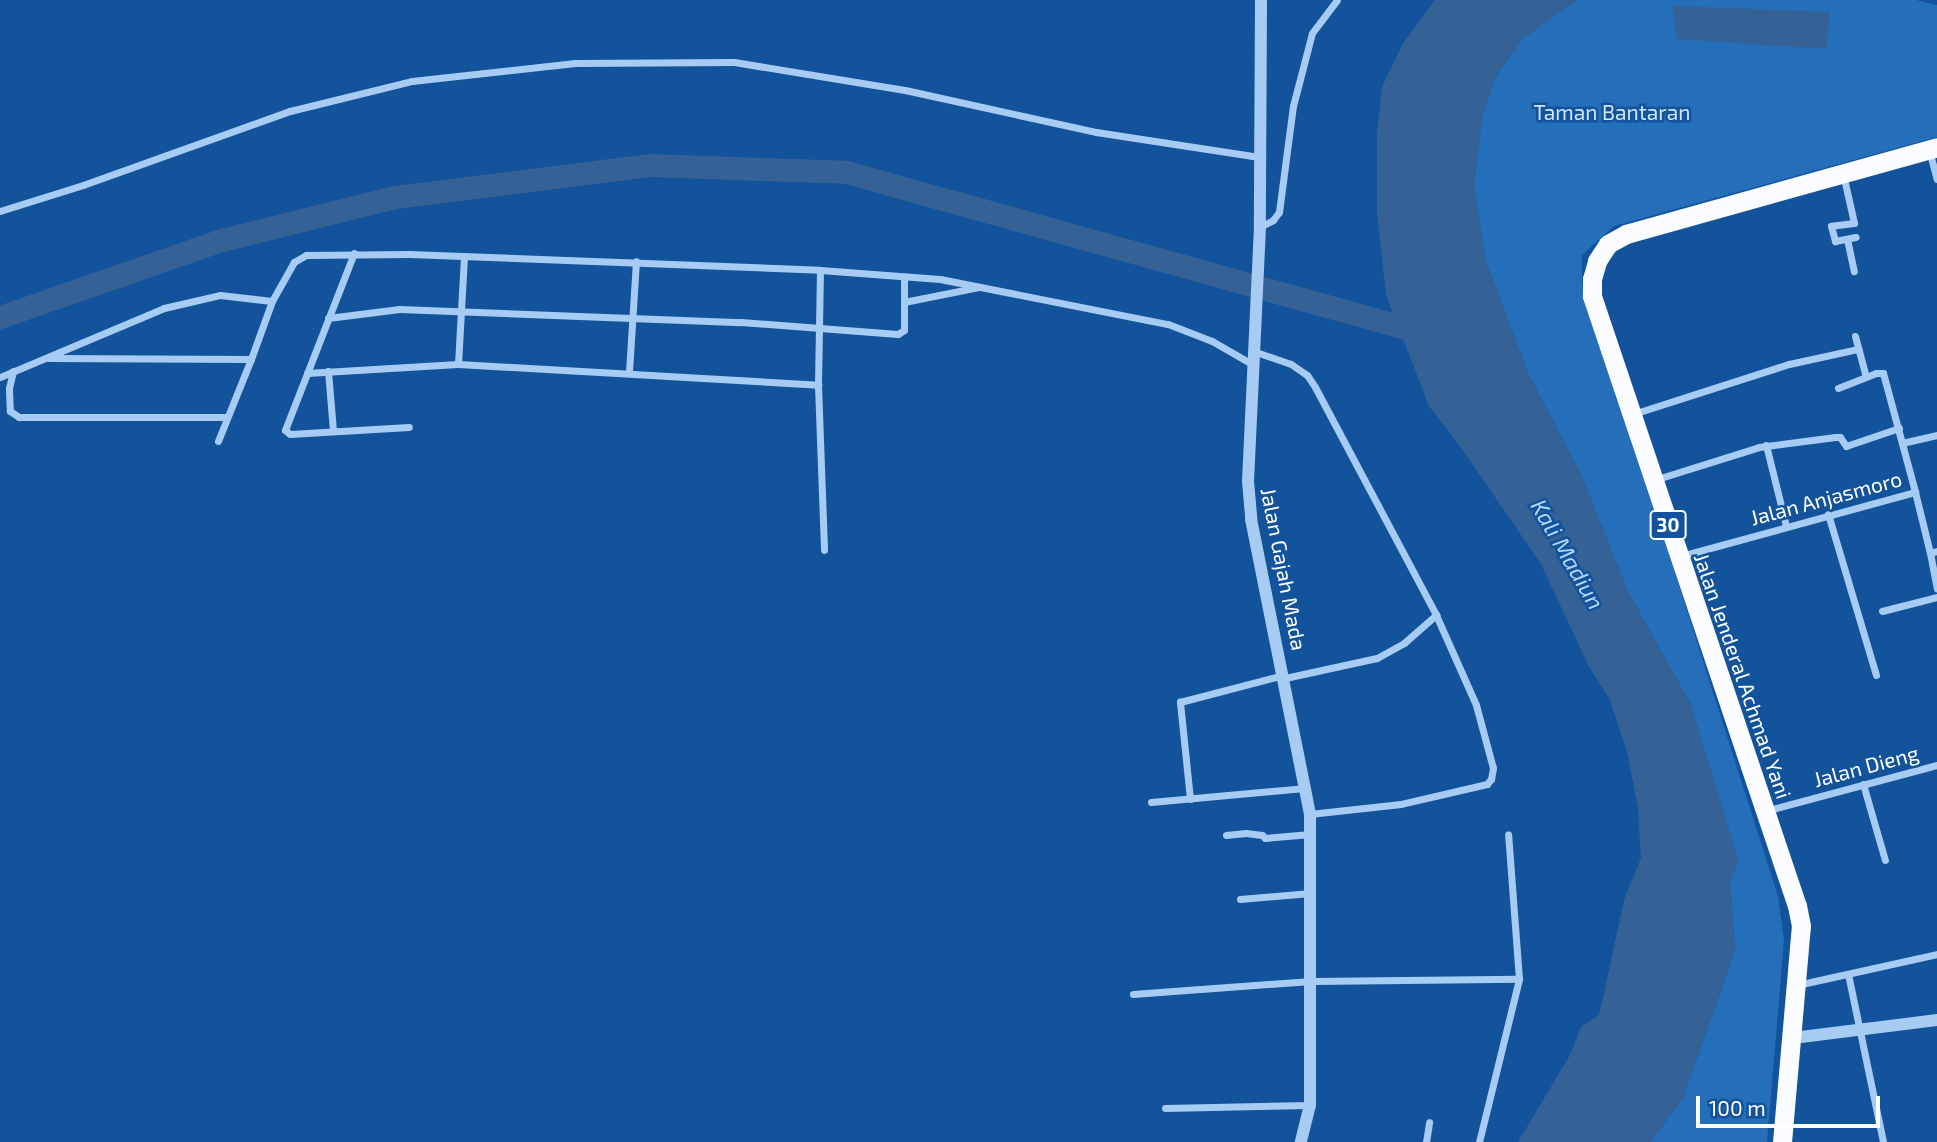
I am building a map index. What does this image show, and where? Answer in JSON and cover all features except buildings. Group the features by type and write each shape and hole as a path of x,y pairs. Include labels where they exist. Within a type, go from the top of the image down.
{"highway":[{"name":"Jalan Jenderal Achmad Yani","path":"1782,1142 1801,926 1797,906 1592,296 1597,261 1608,244 1626,234 1933,148"}],"street":[{"name":"Jalan Gajah Mada","path":"1261,0 1263,83 1259,157 1260,228 1248,481 1251,519 1285,676 1310,814 1310,1105 1301,1142"},
{"path":"1260,228 1273,220 1279,212 1293,106 1312,33 1337,0"},
{"path":"0,211 83,185 290,111 412,81 575,63 734,62 905,90 1096,132 1259,157"},
{"path":"1933,148 1937,178"},
{"path":"1843,173 1854,223 1830,226 1835,241 1851,238 1854,271"},
{"path":"354,253 285,429 290,434 409,427"},
{"path":"218,442 272,301 294,262 306,255 354,253 636,261 940,279 1168,324 1252,358 1282,359 1307,375 1436,615 1475,705 1493,768 1487,784 1401,804 1310,814"},
{"path":"457,365 464,256"},
{"path":"629,372 636,261"},
{"path":"820,270 818,385 824,550"},
{"path":"328,318 399,309 741,322 819,330 902,333 904,278"},
{"path":"904,303 983,286"},
{"path":"0,377 164,308 220,295 272,301"},
{"path":"1855,336 1866,377"},
{"path":"1632,415 1789,363 1825,359 1858,349"},
{"path":"49,358 251,359"},
{"path":"307,373 457,365 629,372 818,385"},
{"path":"328,371 333,431"},
{"path":"13,372 9,388 10,411 19,417 226,417"},
{"path":"1838,388 1879,372 1886,377 1915,492"},
{"path":"1653,480 1766,445 1840,437 1846,446 1899,428"},
{"path":"1902,443 1937,435"},
{"path":"1766,445 1786,526"},
{"name":"Jalan Anjasmoro","path":"1678,556 1915,492 1933,552 1937,588"},
{"path":"1828,514 1877,675"},
{"path":"1882,611 1937,597"},
{"path":"1190,799 1180,702 1285,676 1377,658 1404,643 1436,615"},
{"name":"Jalan Dieng","path":"1764,812 1937,765"},
{"path":"1863,784 1885,860"},
{"path":"1150,802 1307,788"},
{"path":"1226,835 1246,833 1262,835 1265,838 1311,834"},
{"path":"1479,1142 1519,979 1508,834"},
{"path":"1240,899 1311,893"},
{"path":"1796,985 1937,954"},
{"path":"1848,974 1883,1142"},
{"path":"1133,994 1312,981 1519,979"},
{"path":"1793,1038 1937,1020"},
{"path":"1165,1108 1310,1105"},
{"path":"1426,1142 1429,1122"}],"green space":[{"name":"Taman Bantaran","path":"1577,0 1916,0 1937,5 1937,137 1614,226 1582,255 1582,282 1778,896 1784,941 1767,1142 1650,1142 1683,1098 1735,950 1730,881 1738,860 1690,703 1628,592 1581,475 1528,373 1485,259 1474,184 1482,117 1496,76 1523,38"}],"water":[{"name":"Kali Madiun","path":"1435,0 1577,0 1523,38 1496,76 1482,117 1474,184 1485,259 1528,373 1581,475 1628,592 1690,703 1738,860 1730,881 1735,950 1683,1098 1650,1142 1518,1142 1570,1055 1581,1027 1599,1015 1625,897 1641,858 1638,809 1628,755 1610,700 1589,667 1541,564 1429,406 1386,295 1377,213 1377,134 1382,87 1402,45"},
{"path":"1672,6 1830,12 1826,49 1677,39"}],"waterway":[{"path":"0,317 218,241 395,197 650,165 846,172 1424,333"}]}
